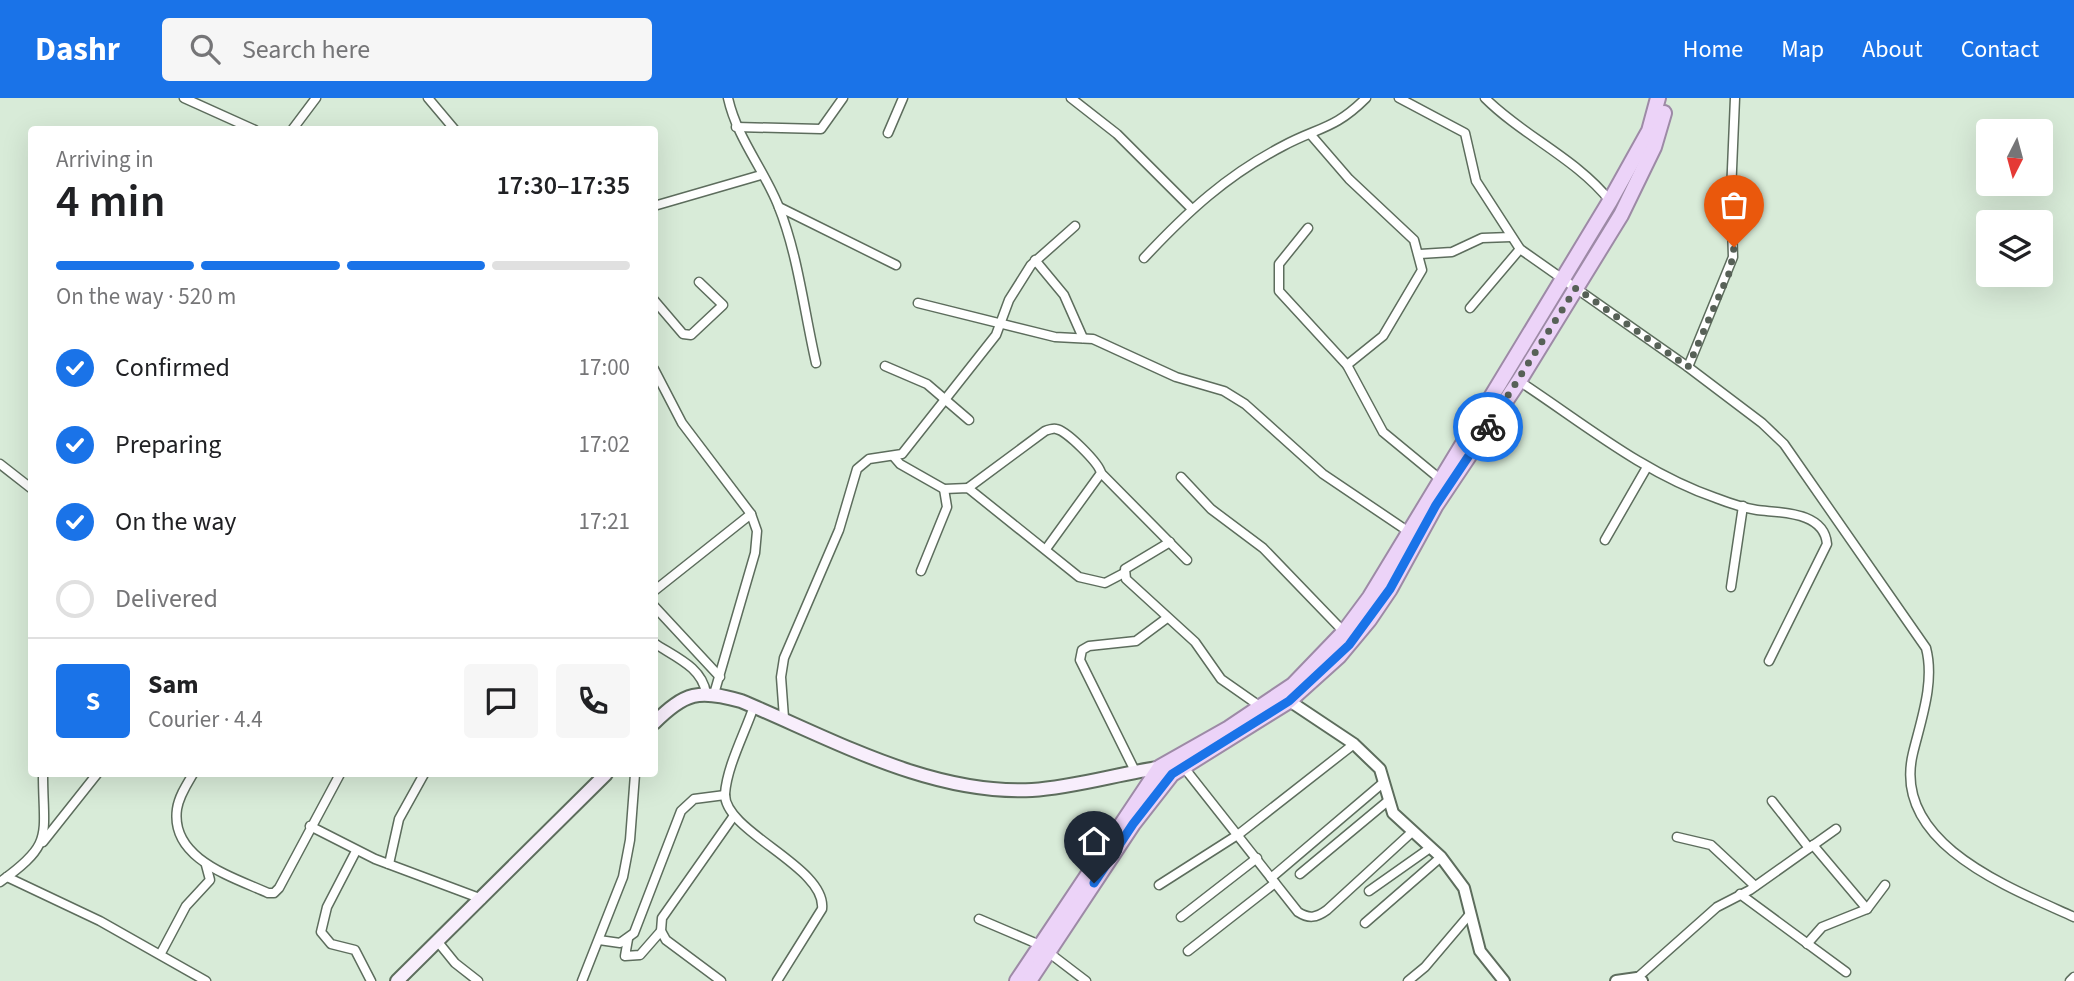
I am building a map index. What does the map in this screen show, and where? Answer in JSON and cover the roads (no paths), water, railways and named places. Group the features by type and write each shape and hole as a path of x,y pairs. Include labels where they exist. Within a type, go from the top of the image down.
{"highway":[{"path":"1029,981 1044,948 1160,767 1261,707 1284,698 1344,632 1370,597 1432,502 1519,381 1610,201 1649,131 1658,98"},
{"path":"1432,502 1440,479 1570,284 1621,215 1654,146 1667,98"},
{"path":"1017,981 1161,787 1182,765 1321,674 1359,633 1390,589 1416,526"}],"main road":[{"path":"658,720 682,699 710,694 754,706 900,766 972,787 1033,790 1182,765"},
{"path":"397,981 603,777"}],"street":[{"path":"184,98 247,126"},
{"path":"295,126 316,98"},
{"path":"428,98 452,126"},
{"path":"728,98 736,127 779,207 790,244 816,363"},
{"path":"736,127 821,128 843,98"},
{"path":"888,133 903,98"},
{"path":"1071,98 1117,134 1191,208"},
{"path":"1144,258 1191,208 1285,144 1336,124 1366,98"},
{"path":"1399,98 1465,133 1476,181 1520,249 1688,367 1762,423 1784,444 1926,648 1931,666 1909,770 1911,796 1919,817 1934,837 1965,859 2074,917"},
{"path":"1485,98 1507,118 1597,185 1610,201"},
{"path":"1688,367 1733,257 1731,193 1734,98"},
{"path":"1311,135 1349,179 1414,240 1420,254 1422,270 1383,336 1347,365"},
{"path":"658,204 761,176"},
{"path":"779,207 897,265"},
{"path":"784,719 781,677 783,658 839,530 858,469 869,458 902,454 947,400 1000,325 1009,300 1035,260 1075,226"},
{"path":"1308,228 1279,264 1279,291 1347,365 1383,432 1440,479"},
{"path":"1420,254 1451,252 1482,238 1511,237"},
{"path":"1470,308 1520,249"},
{"path":"1035,260 1064,295 1083,338"},
{"path":"658,305 683,334 691,335 723,305 699,282"},
{"path":"918,303 1055,337 1093,339 1176,377 1224,391 1245,404 1323,474 1416,526"},
{"path":"885,366 928,384 969,420"},
{"path":"658,377 682,423 751,514 757,531 755,553 720,677 710,694"},
{"path":"1519,381 1647,467 1697,492 1742,506 1801,516 1814,523 1826,537 1827,544 1769,661"},
{"path":"894,457 900,464 944,489 968,488 1045,431 1055,429 1080,447 1100,467 1101,473 1187,560"},
{"path":"0,464 28,486"},
{"path":"1605,540 1647,467"},
{"path":"1046,549 1101,473"},
{"path":"1181,477 1211,509 1264,548 1344,632"},
{"path":"968,488 1087,580 1105,583 1124,573 1131,563 1170,542"},
{"path":"921,571 947,507 944,489"},
{"path":"1731,587 1742,506"},
{"path":"658,588 751,514"},
{"path":"1124,573 1167,618 1195,642 1221,679 1261,707"},
{"path":"658,610 720,677"},
{"path":"1136,773 1080,660 1082,650 1089,646 1136,641 1167,618"},
{"path":"658,646 700,675 710,694"},
{"path":"1284,698 1354,744 1380,769 1393,813 1441,857 1464,888 1480,951 1504,981"},
{"path":"754,706 725,795 733,817 768,842 817,888 823,898 822,909 777,981"},
{"path":"1159,885 1239,834 1354,744"},
{"path":"1182,765 1298,912 1314,918 1327,910 1412,832"},
{"path":"43,777 43,842"},
{"path":"4,879 23,866 95,777"},
{"path":"191,777 180,798 178,822 186,843 206,865 268,893 274,893 338,777"},
{"path":"389,864 399,819 422,777"},
{"path":"582,981 622,877 630,840 635,777"},
{"path":"1188,951 1384,782"},
{"path":"599,940 620,943 634,933 681,811 694,799 725,795"},
{"path":"1300,874 1389,800"},
{"path":"1772,800 1867,909"},
{"path":"721,981 666,940 661,931 662,918 670,904 710,854 733,817"},
{"path":"310,825 356,851 482,899"},
{"path":"1616,981 1639,979 1717,907 1755,886 1836,829"},
{"path":"1677,837 1711,845 1755,886"},
{"path":"1369,891 1430,848"},
{"path":"356,851 327,907 321,932 331,944 355,950 371,981"},
{"path":"1365,923 1441,857"},
{"path":"1181,917 1256,858"},
{"path":"161,953 186,906 210,880 206,865"},
{"path":"4,879 161,953 206,981"},
{"path":"1807,944 1822,927 1867,909 1885,885"},
{"path":"1740,894 1846,972"},
{"path":"1408,981 1425,967 1470,914"},
{"path":"979,919 1044,948 1086,981"},
{"path":"628,939 625,956 640,955 661,931"},
{"path":"438,942 455,963 478,981"}]}
